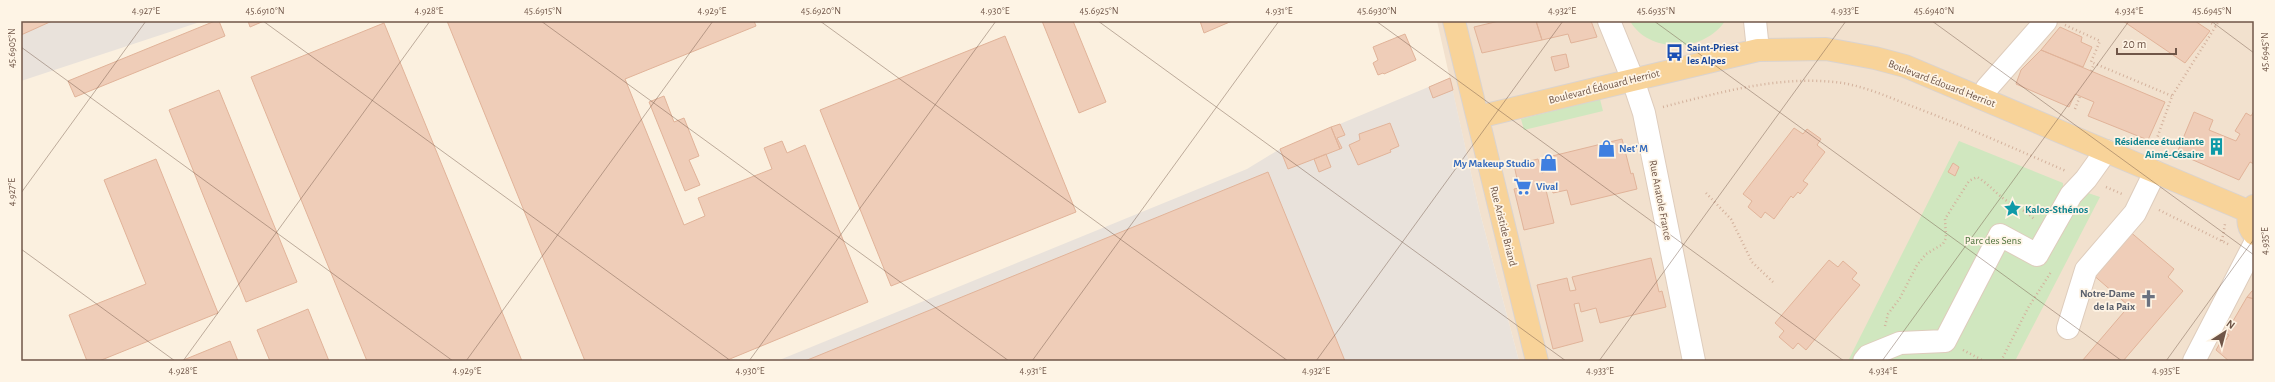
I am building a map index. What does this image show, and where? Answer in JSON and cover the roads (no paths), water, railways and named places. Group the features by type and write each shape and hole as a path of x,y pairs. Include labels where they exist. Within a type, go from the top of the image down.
{"main road":[{"name":"Rue Aristide Briand","path":"1454,21 1537,361"},
{"name":"Boulevard Édouard Herriot","path":"1478,117 1758,50 1826,49 1875,58 1905,66 2155,172 2252,209"},
{"path":"2252,209 2249,226 2254,234"}],"street":[{"name":"Rue Anatole France","path":"1609,21 1633,80 1644,112 1691,360"},
{"path":"1756,21 1758,50"},
{"path":"1982,98 1987,88 2054,22"},
{"path":"1864,361 1868,356 1900,343 1945,341 2000,235 2037,255 2071,195 2086,179 2106,151"},
{"path":"2068,328 2086,270 2135,213 2142,202 2155,172"},
{"path":"2194,361 2245,246"}],"place":[{"name":"Saint-Priest les Alpes","path":"1674,53"},
{"name":"Résidence étudiante Aimé-Césaire","path":"2217,147"},
{"name":"Net' M","path":"1606,148"},
{"name":"My Makeup Studio","path":"1548,163"},
{"name":"Vival","path":"1523,186"},
{"name":"Kalos-Sthénos","path":"2012,209"},
{"name":"Notre-Dame de la Paix","path":"2148,299"}],"park label":[{"name":"Parc des Sens","path":"1993,240"}]}
